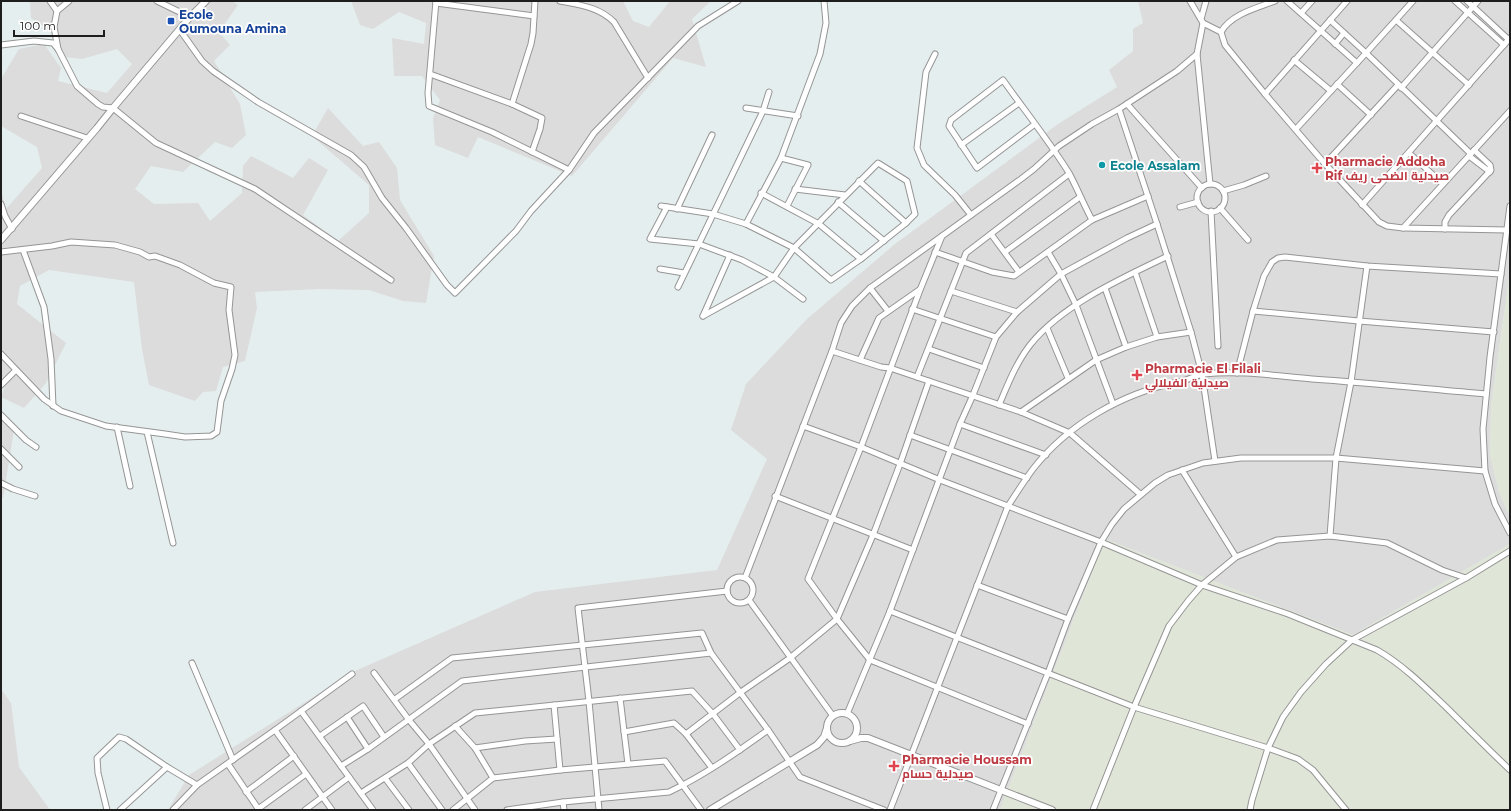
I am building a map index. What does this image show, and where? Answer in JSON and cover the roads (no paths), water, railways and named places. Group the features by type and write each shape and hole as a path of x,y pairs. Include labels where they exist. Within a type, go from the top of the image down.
{"street":[{"path":"50,1 57,12"},
{"path":"58,49 54,27 57,12 69,1"},
{"path":"158,1 190,17"},
{"path":"1,240 12,229 112,108 190,17 206,1"},
{"path":"512,104 531,44 535,1"},
{"path":"560,1 597,9 609,17 614,22 648,78"},
{"path":"728,1 736,2"},
{"path":"746,224 761,193 781,158 798,116 823,44 826,23 824,1"},
{"path":"1190,1 1202,21 1221,32 1225,45 1265,94 1325,164 1379,222 1386,226 1403,228 1507,230"},
{"path":"1206,1 1197,54 1210,184"},
{"path":"1221,32 1234,18 1275,1"},
{"path":"1287,1 1357,63"},
{"path":"1301,13 1312,1"},
{"path":"1265,94 1347,1"},
{"path":"1296,129 1413,1"},
{"path":"1455,1 1504,45"},
{"path":"1362,205 1509,39 1467,1"},
{"path":"1325,164 1432,53 1478,1"},
{"path":"534,16 436,2 428,93 429,106 492,132 569,170"},
{"path":"180,30 202,60 213,71 258,102 351,155 358,161 364,168 382,198 454,293 512,236 531,211 569,170 594,133 698,26 736,2"},
{"path":"1330,20 1490,172 1449,215 1445,222 1445,229"},
{"path":"1396,20 1469,85"},
{"path":"1336,44 1344,33"},
{"path":"1,45 34,41 52,43 58,49 78,86 98,104 103,107 112,108 156,143 255,190 391,280"},
{"path":"935,54 926,72 917,148 924,165 955,195 971,215"},
{"path":"745,578 775,496 832,351 841,323 852,306 870,288 1034,169 1054,150 1092,124 1119,109 1177,71 1197,54"},
{"path":"1294,60 1331,91"},
{"path":"430,74 512,104 542,118 532,152"},
{"path":"1035,124 977,168 949,126 951,120 1003,80 1054,150 1069,174 1092,220"},
{"path":"1337,84 1371,115"},
{"path":"678,287 763,111 769,92"},
{"path":"962,145 1019,103"},
{"path":"1127,104 1202,188"},
{"path":"746,108 798,116"},
{"path":"1119,109 1168,256 1191,332 1202,374 1215,461"},
{"path":"1403,228 1510,111"},
{"path":"21,116 87,138"},
{"path":"677,208 712,135"},
{"path":"1409,153 1443,184"},
{"path":"781,158 808,166 787,206"},
{"path":"730,255 703,316 774,277 794,248 878,163 907,182 915,214 861,259 830,280 794,248 746,224 713,214 664,206 650,239 699,244 730,255 774,277 803,299"},
{"path":"917,377 966,253 1069,174"},
{"path":"1223,191 1244,185 1266,176"},
{"path":"859,181 906,223"},
{"path":"1210,184 1220,187 1223,191 1225,200 1220,208 1212,212 1203,209 1198,202 1198,195 1202,188 1210,184"},
{"path":"795,189 845,195"},
{"path":"761,193 818,223 861,259"},
{"path":"935,252 992,272 1014,276 1092,220 1148,196"},
{"path":"1005,252 1080,197"},
{"path":"838,202 884,241"},
{"path":"1180,207 1198,202"},
{"path":"1,204 12,229"},
{"path":"1510,206 1486,394 1483,429 1485,471 1495,504 1510,533"},
{"path":"1220,208 1248,240"},
{"path":"1212,212 1218,346"},
{"path":"847,714 890,611 960,424 996,337 1017,312 1061,274 1127,238 1157,224"},
{"path":"943,234 912,309 861,447 808,579 837,620 870,660 938,686 1028,724"},
{"path":"991,234 1019,272"},
{"path":"1,252 71,242 115,245 140,252 149,257 155,256 180,265 214,283 231,287 229,310 235,354 232,369 221,401 217,432 211,436 185,437 106,426 61,411 44,399 1,354"},
{"path":"23,250 44,307 51,359 53,406"},
{"path":"1048,252 1061,274 1076,305 1113,404"},
{"path":"999,405 1014,370 1030,346 1047,328 1076,305 1135,272 1168,256"},
{"path":"1236,374 1252,311 1267,269 1272,262 1278,258 1285,257 1367,266 1501,274"},
{"path":"1330,536 1336,458 1351,382 1367,266"},
{"path":"660,270 684,274"},
{"path":"1135,272 1157,337"},
{"path":"870,288 888,311"},
{"path":"1105,288 1126,347"},
{"path":"860,360 879,318 920,290"},
{"path":"951,291 1017,312"},
{"path":"912,309 996,337"},
{"path":"1252,311 1494,332"},
{"path":"1047,328 1068,378"},
{"path":"1021,412 1096,360 1126,347 1157,337 1191,332"},
{"path":"929,349 984,368"},
{"path":"832,351 973,395 1021,412 1070,433 1140,494"},
{"path":"1,385 16,370"},
{"path":"890,810 1008,506 1034,468 1070,433 1113,404 1137,393 1179,382 1202,374 1236,374 1351,382 1486,394"},
{"path":"686,734 741,692 790,658 837,620 873,535 929,381"},
{"path":"1,415 36,448"},
{"path":"960,424 1046,455"},
{"path":"803,426 861,447 940,480 1101,542 1202,585 1288,614 1377,650 1401,667 1428,690 1510,770"},
{"path":"117,427 130,486"},
{"path":"147,432 173,543"},
{"path":"910,435 1027,478"},
{"path":"1,449 19,467"},
{"path":"993,810 1068,619 1101,542 1112,524 1124,509 1140,494 1155,483 1168,475 1203,463 1241,458 1336,458 1485,471"},
{"path":"1182,470 1236,557"},
{"path":"1,483 13,489 35,496"},
{"path":"775,496 913,550"},
{"path":"1093,810 1134,707 1169,626 1202,585 1236,557 1277,540 1330,536 1387,543 1442,570 1466,578"},
{"path":"1250,810 1268,748 1283,717 1318,672 1352,640 1466,578 1510,551"},
{"path":"736,577 745,578 749,580 753,588 753,592 749,600 741,603 733,601 730,599 727,587 732,579 736,577"},
{"path":"977,585 1068,619"},
{"path":"599,810 589,701 578,608 727,591"},
{"path":"749,600 833,716"},
{"path":"890,611 1134,707 1268,748 1306,764 1313,770 1346,810"},
{"path":"395,699 452,658 702,633 711,653 741,692 800,777 884,810"},
{"path":"341,766 368,749 462,681 711,653"},
{"path":"192,664 233,760"},
{"path":"374,673 395,699 408,720 429,744 475,810"},
{"path":"173,810 197,785 352,674"},
{"path":"360,793 408,763 429,744 475,713 692,691 713,714 740,750"},
{"path":"620,698 628,764"},
{"path":"554,705 560,770"},
{"path":"320,736 363,706 384,737"},
{"path":"301,711 373,810"},
{"path":"817,745 824,737 828,724 833,716 842,713 847,714 855,720 860,731 868,738 1052,810"},
{"path":"347,717 368,749"},
{"path":"624,732 674,723 686,734 712,768"},
{"path":"850,741 856,734 857,724"},
{"path":"455,726 475,748 493,778"},
{"path":"827,728 829,736 836,742"},
{"path":"275,730 332,810"},
{"path":"507,810 563,802 670,792 712,768 768,730"},
{"path":"106,810 98,773 97,758 119,737 126,739 167,767 197,785"},
{"path":"710,810 817,745 828,742 843,743 861,738 868,738"},
{"path":"475,748 525,741 557,739"},
{"path":"246,792 294,756"},
{"path":"453,810 493,778 560,770 665,761 701,810"},
{"path":"408,763 442,810"},
{"path":"228,764 258,810 306,774"},
{"path":"120,810 167,767"},
{"path":"305,810 349,777"},
{"path":"385,778 409,810"},
{"path":"563,802 564,810"}],"place":[{"name":"Ecole Oumouna Amina","path":"171,21"},
{"name":"Ecole Assalam","path":"1102,165"},
{"name":"Pharmacie Addoha Rif صيدلية الضحى ريف","path":"1317,168"},
{"name":"Pharmacie El Filali صيدلية الفيلالي","path":"1137,375"},
{"name":"Pharmacie Houssam صيدلية حسام","path":"894,766"}]}
